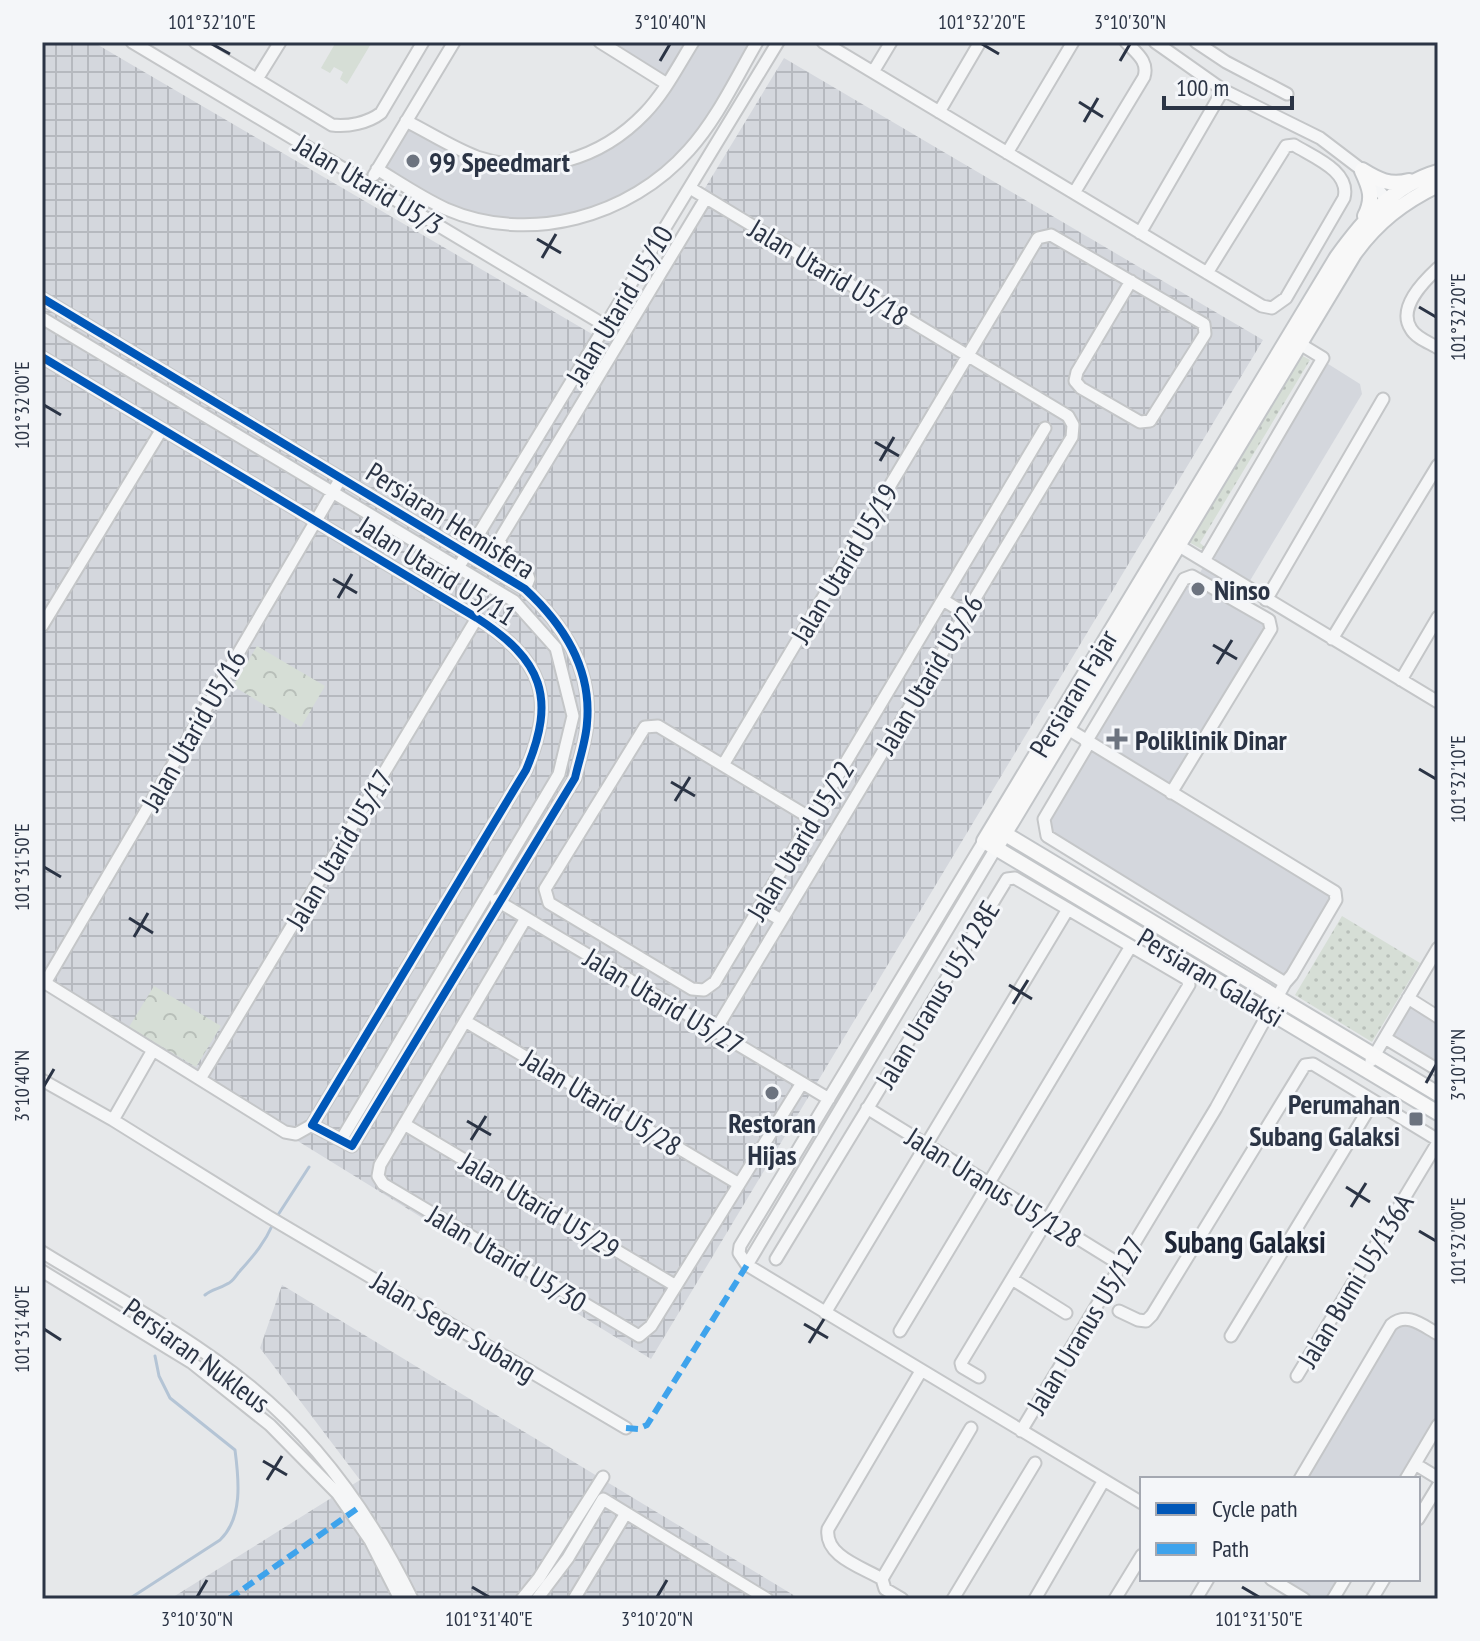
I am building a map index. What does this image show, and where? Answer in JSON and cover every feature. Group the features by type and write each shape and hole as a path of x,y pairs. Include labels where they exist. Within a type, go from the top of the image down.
{"main road":[{"path":"1362,170 1378,181 1392,184 1436,177"},
{"path":"1362,170 1371,192 1370,205 1362,223"},
{"name":"Persiaran Fajar","path":"999,830 1293,340 1337,257 1362,223 1436,177"},
{"path":"1293,340 1390,204"},
{"name":"Persiaran Fajar","path":"990,844 1068,729 1171,541"},
{"name":"Persiaran Galaksi","path":"999,830 1272,1005"},
{"name":"Persiaran Galaksi","path":"990,844 1370,1062 1438,1094"},
{"name":"Persiaran Galaksi","path":"1370,1062 1438,1113"}],"street":[{"name":"Jalan Utarid U5/3","path":"132,42 369,184 608,323 627,330"},
{"path":"195,42 332,125 342,126 373,119 381,113 423,42"},
{"path":"257,79 280,42"},
{"path":"369,184 454,42"},
{"path":"600,42 667,84"},
{"path":"406,121 480,158 514,166 549,165 597,151 621,136 646,113 693,42"},
{"path":"377,169 446,209 491,221 516,224 570,221 600,212 650,185 690,149 757,42"},
{"name":"Jalan Utarid U5/10","path":"458,568 778,42"},
{"path":"823,42 1140,233 1262,306 1272,308 1286,298 1346,191 1337,172 1294,145 1286,146 1207,273"},
{"path":"873,72 891,42"},
{"path":"939,112 980,42"},
{"path":"1007,153 1073,42"},
{"path":"1074,193 1147,69 1144,61 1126,42"},
{"path":"1155,42 1223,90 1320,138 1362,170 1390,204"},
{"path":"1196,42 1226,62 1287,94"},
{"path":"1140,233 1223,90"},
{"name":"Jalan Utarid U5/18","path":"690,188 968,356"},
{"path":"525,589 529,579 526,570 502,552 500,539 706,198"},
{"name":"Jalan Utarid U5/19","path":"723,765 1038,238 1051,235 1131,281"},
{"path":"1438,268 1415,294 1408,306 1407,317 1411,330 1438,348"},
{"path":"1131,281 1204,324 1205,334 1150,421 1140,422 1081,388 1075,381 1077,372 1131,281"},
{"name":"Persiaran Hemisfera","path":"42,298 525,589 564,631 574,648 588,700 587,726 575,778 351,1146 341,1140 559,774 573,716 556,648 514,601 42,318"},
{"path":"1204,561 1323,358 1293,340"},
{"name":"Jalan Utarid U5/26","path":"715,1031 1072,437 1073,425 1068,416 968,356"},
{"name":"Jalan Utarid U5/11","path":"42,357 477,618 507,638 534,671 541,705 535,747 526,770 312,1125"},
{"path":"1266,600 1383,399"},
{"name":"Jalan Utarid U5/22","path":"723,765 658,726 645,727 545,889 549,903 692,989 704,990 715,982 1045,428"},
{"path":"42,626 162,429"},
{"path":"1332,639 1438,465"},
{"name":"Jalan Utarid U5/16","path":"44,982 341,478"},
{"path":"1171,541 1438,702"},
{"path":"1068,729 1088,742 1171,793 1271,629 1269,620 1192,576 1184,579 1088,742 1044,819 1047,836 1285,983"},
{"path":"943,600 966,614"},
{"path":"1401,680 1438,617"},
{"name":"Jalan Utarid U5/17","path":"200,1079 477,618"},
{"path":"723,765 812,819"},
{"name":"Jalan Uranus U5/127","path":"1021,1431 1216,1108 1272,1005 1336,900 1335,892 1171,793"},
{"name":"Persiaran Fajar","path":"990,844 892,1022 747,1265 741,1260 740,1246 990,844"},
{"name":"Jalan Uranus U5/128E","path":"776,1259 1007,879 1015,878 1068,909"},
{"name":"Jalan Utarid U5/27","path":"485,894 829,1099"},
{"path":"759,907 781,920"},
{"path":"825,1313 1068,909 1189,981 961,1363 962,1367 979,1377"},
{"path":"404,1124 526,918"},
{"path":"900,1331 1131,946"},
{"path":"1370,1062 1438,948"},
{"path":"44,982 285,1132 296,1134 312,1125 341,1140"},
{"path":"1408,998 1438,1017"},
{"name":"Jalan Utarid U5/28","path":"465,1021 739,1184"},
{"path":"793,1188 832,1111 829,1099 844,1091 892,1022"},
{"path":"1385,1038 1438,1070"},
{"path":"113,1120 153,1050"},
{"path":"1119,1311 1146,1321 1152,1315 1305,1065 1313,1064 1438,1141"},
{"name":"Jalan Segar Subang","path":"42,1080 626,1428"},
{"path":"676,1286 802,1083"},
{"path":"1231,1336 1373,1102"},
{"name":"Jalan Uranus U5/128","path":"867,1108 1121,1265"},
{"name":"Jalan Utarid U5/30","path":"404,1124 380,1165 378,1176 383,1184 631,1333 644,1334 676,1286"},
{"name":"Jalan Utarid U5/29","path":"404,1124 676,1286"},
{"name":"Jalan Bumi U5/136A","path":"1297,1376 1438,1141"},
{"name":"Persiaran Nukleus","path":"42,1252 168,1329 253,1389 337,1476 361,1506 412,1599"},
{"path":"747,1265 1140,1502"},
{"name":"Persiaran Nukleus","path":"42,1271 191,1362 270,1425 338,1494 370,1540 400,1599"},
{"path":"1012,1279 1066,1313"},
{"path":"1301,1477 1391,1325 1403,1318 1411,1319 1438,1334"},
{"path":"902,1599 885,1589 882,1579 833,1550 828,1545 828,1529 921,1371"},
{"path":"1407,1477 1438,1425"},
{"path":"882,1579 971,1428"},
{"path":"953,1599 1035,1463"},
{"path":"1415,1464 1438,1478"},
{"path":"522,1599 539,1578 603,1477"},
{"path":"1035,1599 1104,1480"},
{"path":"1420,1516 1438,1486"},
{"path":"537,1599 568,1558 603,1499 767,1599"},
{"path":"574,1599 626,1513"},
{"path":"1115,1599 1140,1558"},
{"path":"1196,1599 1207,1581"},
{"path":"1274,1581 1304,1599"},
{"path":"1333,1599 1344,1581"},
{"path":"1372,1599 1383,1581"}],"shaded area":[{"path":"42,42 93,42 592,334 626,318 784,58 1263,340 651,1359 42,983"},
{"path":"609,42 753,42 705,123 687,147 648,182 599,209 544,220 492,218 449,207 382,168 408,126 477,162 520,171 572,165 616,146 639,128 660,105 674,83"},
{"path":"1325,362 1360,384 1362,394 1236,604 1267,623 1268,627 1167,794 1333,894 1333,900 1284,979 1050,834 1047,820 1191,580 1195,581"},
{"path":"1409,1003 1438,1020 1438,1067 1389,1037"},
{"path":"282,1285 800,1599 170,1599 360,1480 260,1348"},
{"path":"1409,1323 1438,1339 1438,1418 1402,1477 1306,1477 1397,1326"},
{"path":"1281,1581 1340,1581 1329,1599 1310,1599"}],"green space":[{"path":"336,42 372,42 347,84 340,79 343,72 334,67 330,73 321,68"},
{"path":"1301,355 1310,360 1200,543 1205,547 1203,550 1187,541"},
{"path":"257,646 325,686 301,727 233,686"},
{"path":"1342,916 1420,963 1372,1042 1295,995"},
{"path":"154,986 221,1026 196,1067 129,1027"}],"waterway":[{"path":"276,1218 309,1167"},
{"path":"205,1295 233,1280 266,1238 273,1224"},
{"path":"129,1599 220,1540 233,1521 238,1498 235,1450 170,1398 159,1376 155,1356"}],"marked path":[{"path":"626,1428 638,1429 647,1425 747,1265"},
{"path":"229,1599 361,1506"}],"cycle path":[{"path":"42,298 525,589 563,633 580,666 585,684 587,723 575,778 352,1146 312,1125 526,770 541,721 538,682 516,649 477,618 42,357"}],"place":[{"name":"99 Speedmart","path":"413,161"},
{"name":"Ninso","path":"1198,589"},
{"name":"Poliklinik Dinar","path":"1117,739"},
{"name":"Restoran Hijas","path":"772,1093"},
{"name":"Perumahan Subang Galaksi","path":"1416,1119"}],"district":[{"name":"Subang Galaksi","path":"1245,1241"}]}
